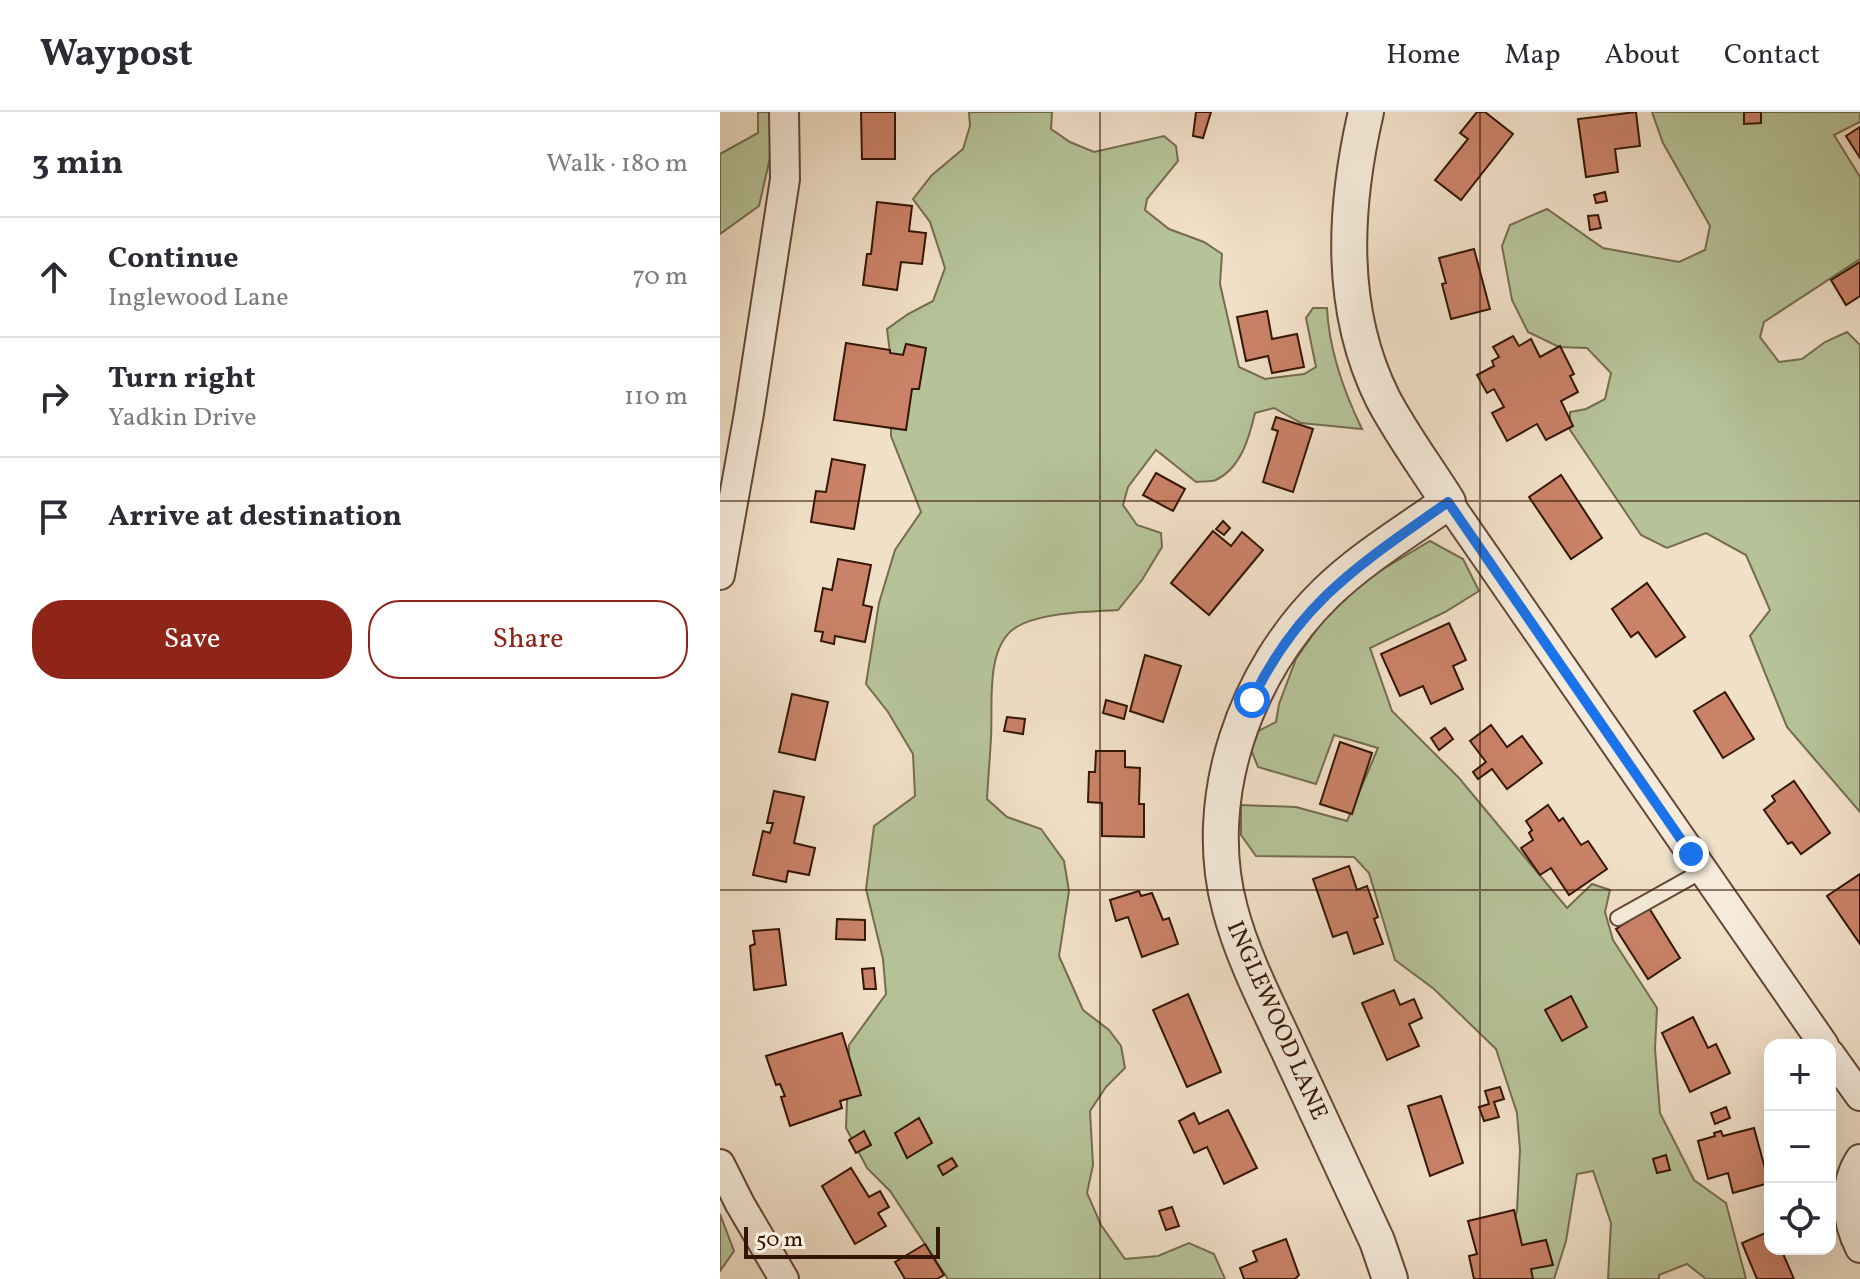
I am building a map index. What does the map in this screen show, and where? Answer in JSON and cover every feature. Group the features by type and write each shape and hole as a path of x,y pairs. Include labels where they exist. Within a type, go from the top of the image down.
{"street":[{"path":"720,575 785,179 784,112"},
{"path":"1366,112 1352,182 1348,254 1359,324 1382,395 1399,429 1448,502 1820,1039"},
{"name":"INGLEWOOD LANE","path":"1390,1279 1377,1241 1260,990 1237,930 1222,863 1223,803 1239,733 1268,666 1284,641 1326,593 1352,570 1448,502"},
{"path":"1836,1062 1860,1096"},
{"path":"1860,1159 1847,1197 1852,1232 1860,1248"},
{"path":"720,1164 784,1279"}],"lane":[{"path":"1618,918 1702,871"}],"green space":[{"path":"758,112 772,112 775,136 759,206 720,234 720,154 758,133"},
{"path":"969,112 1052,112 1051,129 1070,142 1094,152 1164,136 1176,146 1178,161 1147,199 1145,210 1169,229 1204,242 1222,254 1220,284 1239,367 1265,379 1304,374 1316,367 1306,318 1313,308 1327,308 1338,370 1362,429 1301,423 1274,408 1255,413 1238,460 1225,475 1212,481 1196,482 1156,450 1128,487 1123,505 1137,525 1161,533 1162,547 1142,580 1118,610 1050,616 1015,628 1005,637 999,649 992,678 987,799 1007,817 1041,829 1064,861 1069,891 1059,956 1083,1010 1109,1030 1121,1046 1125,1068 1106,1087 1090,1111 1093,1165 1087,1193 1101,1225 1125,1259 1158,1256 1189,1243 1214,1254 1225,1279 948,1279 890,1191 867,1168 846,1128 849,1045 886,994 883,959 866,889 874,826 915,796 913,754 888,712 866,684 879,603 895,550 921,512 891,436 887,329 933,301 945,268 930,222 913,199 932,175 963,149 970,126"},
{"path":"1652,112 1860,112 1860,122 1834,135 1860,177 1860,259 1764,322 1760,337 1779,362 1802,359 1825,342 1847,332 1860,345 1860,812 1787,727 1750,636 1770,610 1746,555 1706,533 1667,548 1641,535 1570,430 1570,412 1586,409 1605,399 1611,373 1587,348 1559,347 1528,332 1512,300 1502,246 1510,225 1547,209 1603,248 1679,262 1705,250 1710,226 1663,143"},
{"path":"1430,541 1463,559 1479,591 1445,612 1370,648 1392,711 1459,778 1567,908 1592,884 1610,890 1605,912 1613,940 1657,1008 1655,1049 1660,1113 1694,1180 1726,1203 1746,1279 1706,1279 1687,1264 1659,1275 1659,1279 1608,1279 1611,1223 1593,1171 1577,1174 1566,1241 1554,1279 1497,1279 1503,1267 1517,1210 1520,1150 1517,1113 1496,1049 1434,989 1395,960 1369,873 1354,857 1256,856 1241,835 1241,805 1296,807 1347,821 1378,748 1334,735 1316,784 1258,767 1248,742 1258,731 1276,722 1279,704 1296,659 1321,623 1365,580"},
{"path":"720,1214 734,1251 720,1271"}],"building":[{"path":"861,112 895,112 895,159 862,159"},
{"path":"1196,112 1211,112 1203,138 1193,136"},
{"path":"1477,112 1485,112 1513,134 1461,200 1435,180 1468,139 1460,133"},
{"path":"1636,112 1640,146 1615,149 1618,172 1586,177 1578,119"},
{"path":"1744,112 1761,112 1761,123 1744,124"},
{"path":"1860,127 1860,158 1846,136"},
{"path":"1605,192 1607,201 1596,203 1594,195"},
{"path":"877,202 912,206 909,231 926,233 922,264 901,262 897,290 863,285 867,254 871,254"},
{"path":"1598,215 1601,228 1590,230 1588,216"},
{"path":"1474,249 1490,309 1451,319 1439,258"},
{"path":"1860,262 1860,296 1846,305 1831,280"},
{"path":"1267,311 1272,339 1297,334 1304,367 1272,373 1268,356 1246,361 1237,317"},
{"path":"1513,336 1519,346 1531,339 1540,357 1560,346 1574,374 1570,376 1578,392 1561,401 1573,426 1546,440 1537,424 1507,441 1492,413 1504,407 1494,389 1487,393 1477,375 1494,366 1492,361 1499,357 1493,347"},
{"path":"846,343 903,355 906,344 926,348 919,389 912,389 906,430 834,420"},
{"path":"1276,417 1313,429 1293,492 1263,482 1278,431 1272,429"},
{"path":"832,459 865,465 854,529 811,522 816,491 826,492"},
{"path":"1156,473 1185,489 1173,511 1143,495"},
{"path":"1561,475 1602,538 1571,559 1529,497"},
{"path":"1223,521 1230,528 1224,535 1216,529"},
{"path":"1213,531 1231,546 1242,532 1263,550 1209,615 1171,583"},
{"path":"838,559 871,565 863,605 872,607 865,642 835,636 834,644 821,641 823,632 815,631 823,588 832,590"},
{"path":"1647,583 1685,637 1656,657 1638,632 1631,637 1612,609"},
{"path":"1449,623 1466,660 1453,666 1463,689 1431,704 1423,686 1400,696 1381,654"},
{"path":"1145,655 1181,666 1163,722 1130,711"},
{"path":"1725,692 1754,739 1723,758 1694,711"},
{"path":"792,694 828,702 815,760 779,752"},
{"path":"1106,700 1127,706 1124,719 1103,713"},
{"path":"1007,717 1025,719 1023,734 1004,731"},
{"path":"1491,725 1507,747 1522,736 1542,763 1507,789 1492,769 1478,779 1473,772 1486,762 1470,741"},
{"path":"1445,728 1453,739 1439,750 1431,738"},
{"path":"1340,742 1372,753 1352,814 1320,804"},
{"path":"1096,751 1125,751 1125,767 1140,768 1139,804 1144,804 1144,837 1102,836 1102,803 1088,802 1089,772 1095,772"},
{"path":"1794,781 1830,833 1801,854 1792,842 1788,844 1764,810 1775,801 1772,796"},
{"path":"774,791 804,797 794,843 815,848 809,875 788,871 786,882 753,875 763,831 770,833 773,823 767,823"},
{"path":"1548,805 1559,821 1563,818 1581,845 1588,841 1607,869 1569,895 1551,868 1540,875 1521,848 1533,840 1529,833 1532,830 1526,821"},
{"path":"1349,866 1357,890 1367,886 1383,944 1354,954 1347,932 1333,937 1313,879"},
{"path":"1860,874 1860,944 1827,896"},
{"path":"1139,891 1141,896 1152,893 1163,920 1169,918 1178,944 1142,957 1128,917 1116,921 1110,900"},
{"path":"1649,908 1680,958 1648,979 1616,929"},
{"path":"837,919 865,920 865,940 836,939"},
{"path":"779,929 786,985 754,990 750,946 755,944 753,931"},
{"path":"874,968 876,989 864,989 862,969"},
{"path":"1394,990 1400,1005 1414,999 1422,1018 1409,1024 1419,1046 1387,1060 1362,1003"},
{"path":"1188,994 1221,1072 1187,1087 1153,1010"},
{"path":"1571,996 1587,1027 1562,1041 1545,1010"},
{"path":"1693,1017 1708,1048 1716,1044 1730,1073 1690,1092 1662,1033"},
{"path":"842,1033 861,1095 840,1101 842,1108 790,1126 781,1097 785,1096 780,1084 776,1085 766,1056"},
{"path":"1500,1087 1504,1099 1494,1102 1499,1117 1484,1121 1479,1107 1489,1104 1485,1091"},
{"path":"1441,1096 1463,1163 1430,1176 1408,1106"},
{"path":"1726,1107 1730,1118 1715,1124 1711,1113"},
{"path":"1228,1110 1257,1168 1224,1184 1207,1147 1194,1153 1179,1121 1194,1113 1199,1124"},
{"path":"919,1118 932,1143 907,1158 895,1133"},
{"path":"1754,1128 1764,1165 1764,1184 1733,1193 1728,1173 1708,1179 1698,1141 1721,1131 1723,1136"},
{"path":"864,1131 871,1145 856,1153 849,1140"},
{"path":"1666,1155 1670,1170 1657,1173 1653,1159"},
{"path":"952,1158 957,1166 943,1175 938,1166"},
{"path":"851,1168 869,1197 880,1191 889,1207 878,1213 886,1226 855,1244 822,1186"},
{"path":"1172,1207 1179,1226 1166,1230 1159,1211"},
{"path":"1514,1210 1522,1245 1546,1240 1553,1265 1531,1269 1533,1279 1474,1279 1469,1256 1477,1254 1468,1221"},
{"path":"1764,1234 1764,1255 1784,1255 1794,1279 1757,1279 1742,1243"},
{"path":"1286,1239 1299,1275 1295,1279 1244,1279 1240,1268 1257,1261 1253,1251"},
{"path":"925,1244 944,1275 937,1279 905,1279 895,1262"}],"route":[{"path":"1252,700 1284,641 1326,593 1352,570 1448,502 1691,854"}]}
